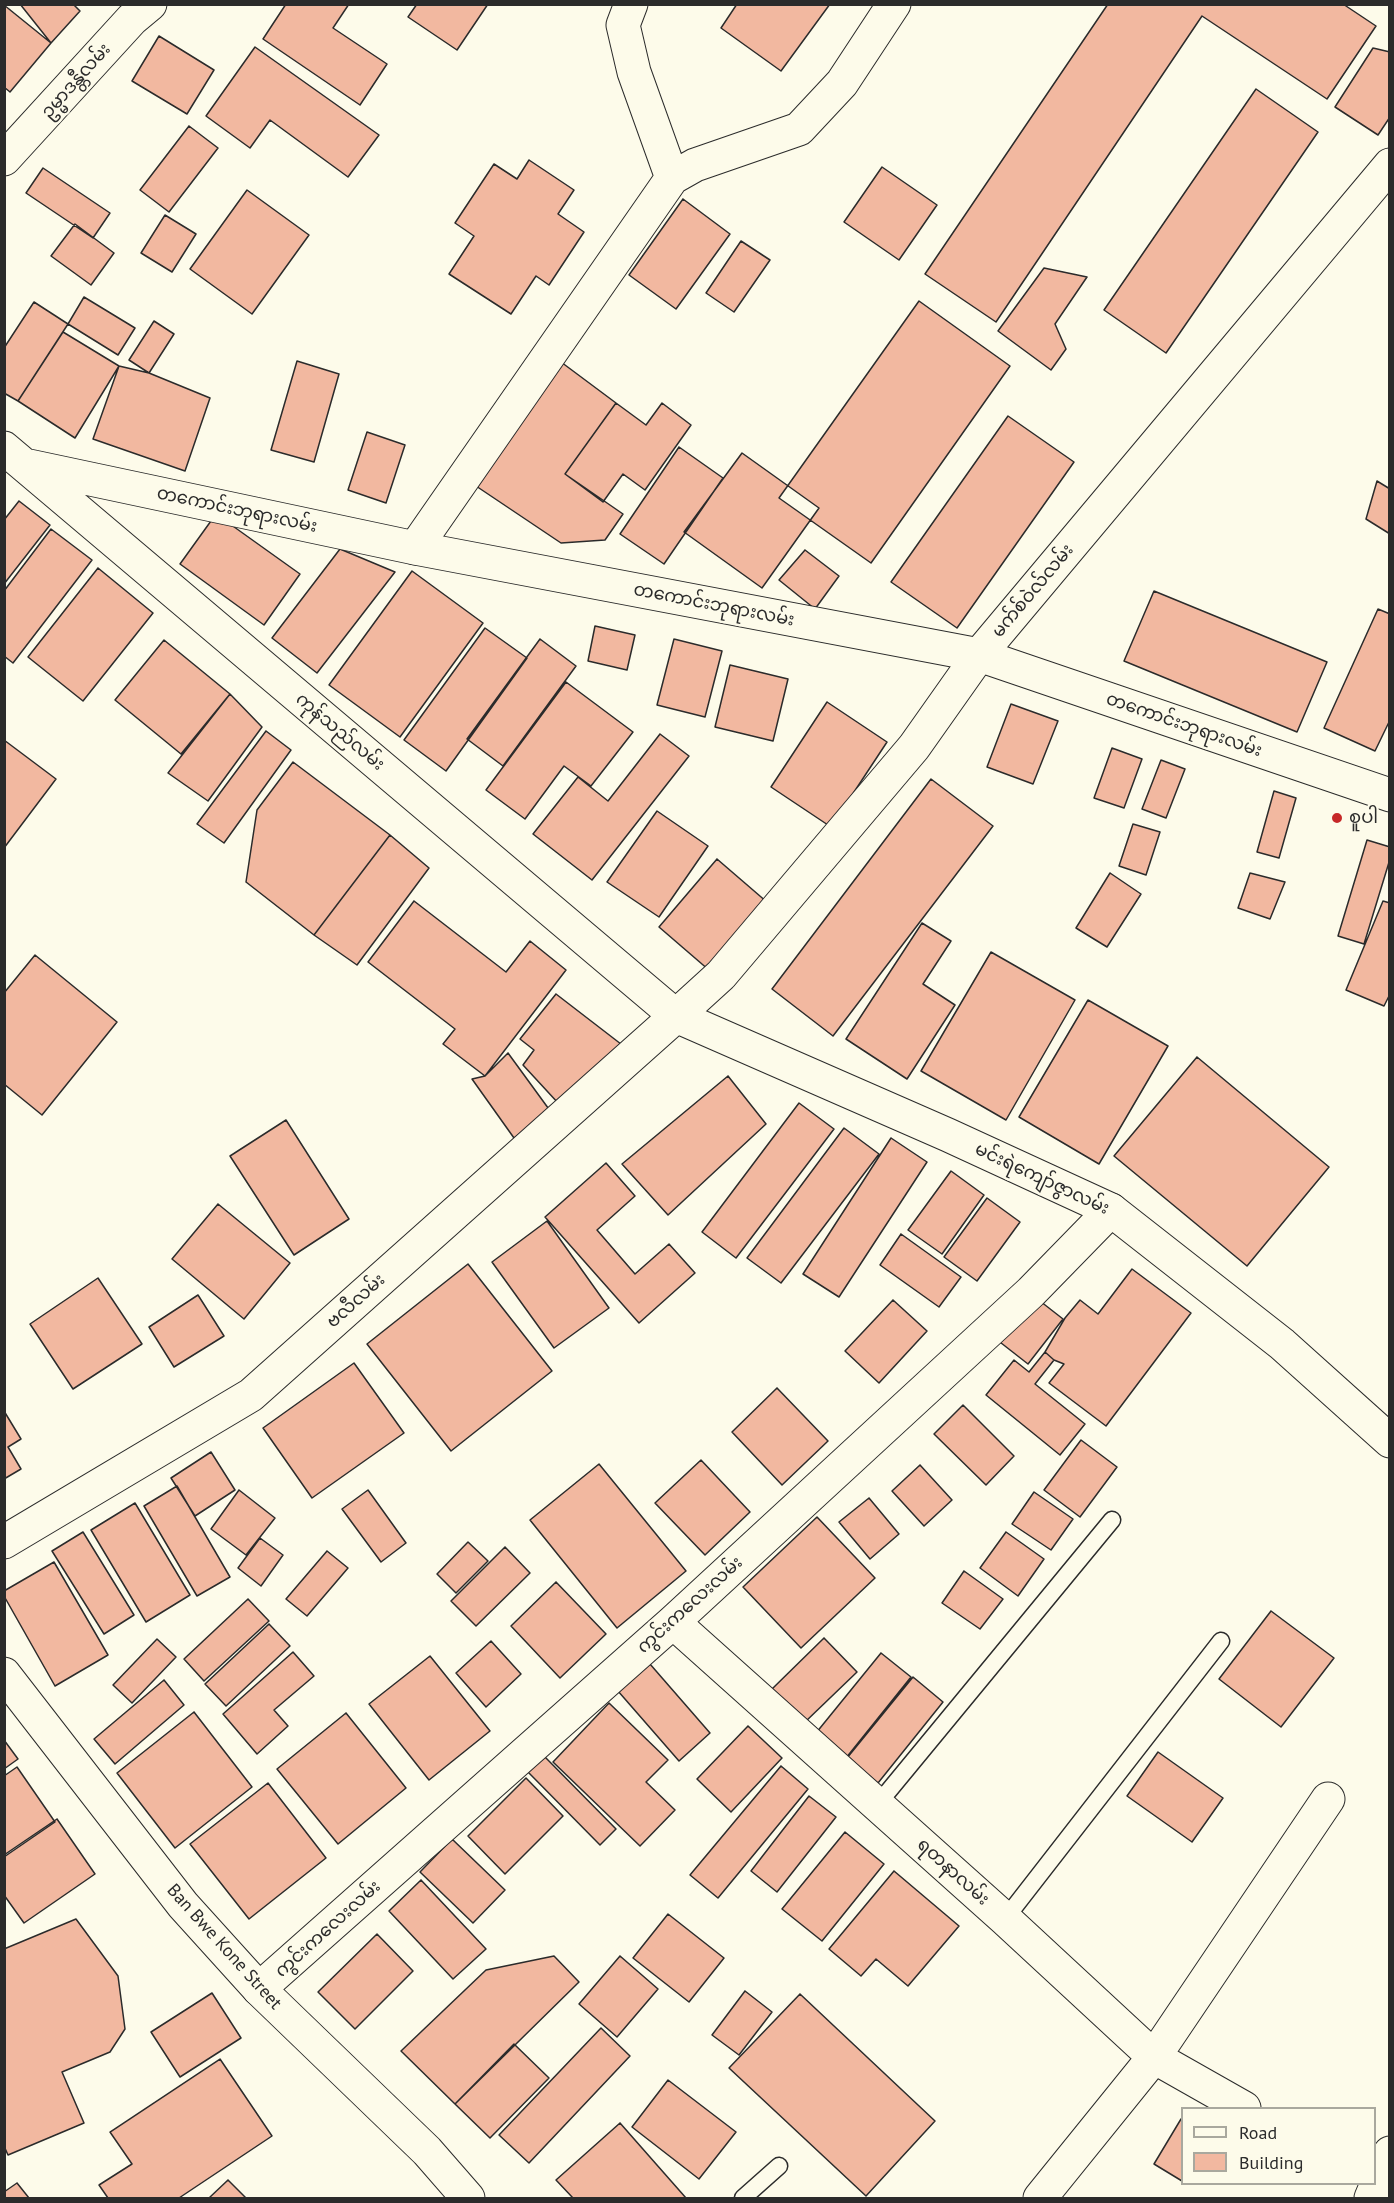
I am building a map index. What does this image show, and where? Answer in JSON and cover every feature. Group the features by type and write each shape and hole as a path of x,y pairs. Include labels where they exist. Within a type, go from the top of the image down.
{"street":[{"name":"ဥမ္မာဒန္တီလမ်း","path":"4,159 132,19 150,4"},
{"path":"631,4 623,25 634,72 672,178"},
{"path":"415,548 672,178 695,165 799,129 842,83 894,4"},
{"name":"မက်စ်ဝဲလ်လမ်း","path":"676,1016 721,975 898,765 979,655 1389,165"},
{"name":"တကောင်းဘုရားလမ်း","path":"15,457 415,548 979,655 1389,795"},
{"name":"ကုန်သည်လမ်း","path":"15,457 676,1016"},
{"name":"မင်းရဲကျော်ဇွာလမ်း","path":"676,1016 948,1135 1111,1210 1282,1344 1389,1441"},
{"name":"ဗလီလမ်း","path":"4,1542 251,1395 676,1016"},
{"name":"ကွင်းကလေးလမ်း","path":"259,1989 673,1622 1031,1292 1111,1210"},
{"name":"ရတနာလမ်း","path":"673,1622 1005,1919 1154,2057 1241,2107"},
{"name":"Ban Bwe Kone Street","path":"4,1674 183,1905 259,1989 427,2151 468,2199"},
{"path":"1040,2199 1154,2057 1328,1799"},
{"path":"1376,2184 1389,2153"}],"lane":[{"path":"877,1805 1112,1520"},
{"path":"1005,1919 1221,1641"},
{"path":"743,2199 779,2166"}],"building":[{"path":"20,4 73,4 80,11 51,43"},
{"path":"286,4 349,4 333,28 387,64 360,105 263,39"},
{"path":"417,4 488,4 457,50 408,17"},
{"path":"737,4 830,4 781,71 721,28"},
{"path":"1108,4 1343,4 1376,26 1327,99 1202,16 996,322 925,274"},
{"path":"4,5 51,43 10,92 4,87"},
{"path":"159,36 214,70 187,114 132,81"},
{"path":"255,47 379,135 348,177 270,120 250,148 206,116"},
{"path":"1373,48 1390,52 1390,117 1378,135 1335,107"},
{"path":"1256,89 1318,132 1166,353 1104,310"},
{"path":"189,126 218,148 169,212 140,190"},
{"path":"529,160 574,190 558,214 584,232 549,285 536,276 511,314 449,274 474,236 455,223 494,164 517,179"},
{"path":"882,167 937,205 899,260 844,222"},
{"path":"43,168 110,213 93,238 26,193"},
{"path":"247,190 309,235 252,314 190,269"},
{"path":"683,199 730,234 676,309 629,275"},
{"path":"165,215 196,234 172,272 141,253"},
{"path":"75,224 114,253 91,285 51,256"},
{"path":"741,241 770,260 734,312 706,293"},
{"path":"1044,268 1087,277 1055,324 1066,349 1051,370 998,331"},
{"path":"84,297 135,328 118,355 68,324"},
{"path":"919,301 1010,366 871,563 779,498"},
{"path":"34,302 68,324 18,401 4,393 4,348"},
{"path":"154,321 174,334 149,373 129,360"},
{"path":"63,332 119,366 75,438 18,401"},
{"path":"297,361 339,374 314,462 271,450"},
{"path":"561,362 616,403 565,474 623,514 605,540 561,543 476,486"},
{"path":"119,366 149,373 210,398 185,471 93,439"},
{"path":"616,403 646,425 662,403 691,425 645,490 623,474 603,502 565,474"},
{"path":"1008,416 1074,462 957,628 891,582"},
{"path":"367,432 405,445 386,503 348,490"},
{"path":"679,447 723,478 664,564 620,534"},
{"path":"742,453 819,508 762,588 684,532"},
{"path":"1377,481 1390,489 1390,534 1366,519"},
{"path":"19,501 50,525 4,584 4,520"},
{"path":"216,514 300,574 264,625 180,564"},
{"path":"51,529 92,560 13,663 4,656 4,591"},
{"path":"340,549 395,572 317,673 272,638"},
{"path":"805,550 839,576 815,609 779,580"},
{"path":"98,568 153,613 83,701 28,657"},
{"path":"412,571 483,623 400,737 329,685"},
{"path":"1154,591 1327,662 1297,732 1124,661"},
{"path":"1378,609 1390,614 1390,720 1375,751 1324,728"},
{"path":"595,626 635,635 627,670 588,661"},
{"path":"485,628 527,658 446,771 404,740"},
{"path":"540,639 576,666 503,766 467,739"},
{"path":"674,639 722,651 705,717 657,705"},
{"path":"164,640 230,694 181,754 115,700"},
{"path":"730,665 788,679 773,741 715,727"},
{"path":"566,682 633,732 591,786 564,766 525,819 486,790"},
{"path":"230,694 262,727 208,801 168,773"},
{"path":"827,702 887,742 831,827 771,787"},
{"path":"1011,704 1058,721 1033,784 987,767"},
{"path":"266,731 291,750 224,843 197,824"},
{"path":"660,734 689,756 592,880 533,834 578,777 608,801"},
{"path":"4,740 56,779 4,848"},
{"path":"1112,748 1142,759 1124,808 1094,798"},
{"path":"1161,760 1185,769 1166,818 1142,809"},
{"path":"293,762 390,835 314,935 246,882 257,810"},
{"path":"931,779 993,826 833,1036 772,989"},
{"path":"1274,791 1296,798 1279,858 1257,852"},
{"path":"657,811 708,846 659,917 607,882"},
{"path":"1133,824 1160,832 1146,875 1119,866"},
{"path":"390,835 429,868 357,965 314,935"},
{"path":"1367,840 1390,847 1390,859 1364,944 1338,936"},
{"path":"717,859 775,909 717,977 659,927"},
{"path":"1110,873 1141,894 1107,947 1076,928"},
{"path":"1250,873 1285,882 1270,919 1238,908"},
{"path":"414,901 506,972 530,941 566,970 485,1076 443,1044 455,1029 368,962"},
{"path":"1383,901 1390,903 1390,994 1384,1006 1346,990"},
{"path":"922,923 951,941 923,984 955,1005 907,1079 846,1039"},
{"path":"991,952 1075,1000 1006,1120 921,1071"},
{"path":"35,955 117,1022 42,1115 4,1084 4,993"},
{"path":"556,994 630,1051 559,1104 523,1065 534,1050 520,1039"},
{"path":"1088,1000 1168,1046 1099,1164 1019,1117"},
{"path":"508,1053 551,1112 514,1138 472,1079 485,1076"},
{"path":"1197,1057 1329,1167 1247,1266 1114,1156"},
{"path":"728,1076 766,1124 668,1215 622,1164"},
{"path":"799,1103 834,1129 736,1258 702,1232"},
{"path":"286,1120 349,1219 294,1255 230,1156"},
{"path":"844,1128 879,1154 781,1283 747,1258"},
{"path":"891,1138 927,1162 839,1297 803,1274"},
{"path":"606,1163 635,1196 597,1230 635,1274 669,1244 695,1273 639,1323 545,1217"},
{"path":"951,1171 984,1195 942,1254 908,1230"},
{"path":"987,1198 1020,1222 977,1281 944,1257"},
{"path":"218,1204 290,1263 244,1319 172,1259"},
{"path":"547,1221 609,1308 554,1348 492,1262"},
{"path":"901,1234 961,1277 939,1307 880,1265"},
{"path":"468,1264 552,1371 451,1451 367,1344"},
{"path":"1132,1269 1191,1313 1106,1426 1049,1383 1064,1364 1054,1360 1045,1352 1065,1318 1080,1300 1098,1314"},
{"path":"98,1278 142,1344 73,1389 30,1324"},
{"path":"1031,1294 1063,1319 1028,1364 996,1339"},
{"path":"198,1295 224,1336 174,1367 149,1327"},
{"path":"893,1300 927,1331 879,1383 845,1351"},
{"path":"1045,1352 1054,1360 1035,1384 1085,1424 1060,1455 986,1395 1014,1360 1029,1372"},
{"path":"354,1363 404,1433 312,1498 263,1428"},
{"path":"777,1388 828,1441 782,1485 732,1432"},
{"path":"963,1405 1014,1456 986,1485 934,1434"},
{"path":"4,1411 21,1439 8,1447 21,1469 4,1479"},
{"path":"1081,1440 1117,1467 1080,1517 1044,1490"},
{"path":"211,1452 235,1490 195,1516 171,1478"},
{"path":"701,1460 750,1512 705,1555 655,1503"},
{"path":"599,1464 686,1571 617,1628 530,1520"},
{"path":"920,1465 952,1500 924,1526 892,1491"},
{"path":"177,1486 230,1577 197,1596 144,1506"},
{"path":"239,1490 275,1518 246,1555 211,1529"},
{"path":"368,1490 406,1543 381,1562 342,1509"},
{"path":"1034,1492 1073,1519 1051,1550 1012,1524"},
{"path":"869,1498 899,1534 870,1559 839,1522"},
{"path":"135,1503 190,1595 146,1622 91,1530"},
{"path":"817,1517 875,1578 801,1648 743,1587"},
{"path":"83,1532 134,1615 104,1634 52,1551"},
{"path":"1006,1532 1044,1559 1018,1596 980,1568"},
{"path":"260,1538 283,1555 261,1586 238,1568"},
{"path":"468,1542 488,1561 456,1593 437,1574"},
{"path":"505,1547 530,1573 476,1626 451,1601"},
{"path":"327,1551 348,1568 307,1616 286,1599"},
{"path":"54,1562 108,1655 55,1686 4,1596 4,1591"},
{"path":"964,1571 1003,1599 980,1629 942,1603"},
{"path":"556,1582 606,1634 560,1678 511,1626"},
{"path":"248,1599 269,1621 204,1681 184,1659"},
{"path":"1271,1611 1334,1658 1281,1727 1219,1679"},
{"path":"269,1624 290,1646 226,1706 205,1684"},
{"path":"824,1638 857,1672 804,1723 772,1689"},
{"path":"157,1639 176,1657 132,1703 113,1685"},
{"path":"491,1641 521,1674 486,1707 456,1673"},
{"path":"293,1652 314,1676 274,1710 288,1726 257,1754 223,1714"},
{"path":"881,1653 911,1677 846,1758 816,1733"},
{"path":"430,1656 490,1731 429,1780 369,1704"},
{"path":"643,1656 710,1733 679,1761 611,1683"},
{"path":"913,1677 943,1702 878,1783 847,1758"},
{"path":"164,1680 184,1705 115,1764 94,1739"},
{"path":"609,1703 668,1760 646,1782 675,1810 640,1846 553,1762"},
{"path":"194,1712 252,1787 175,1848 117,1773"},
{"path":"346,1713 406,1788 338,1844 277,1769"},
{"path":"748,1726 782,1758 731,1812 697,1779"},
{"path":"4,1740 18,1759 4,1769"},
{"path":"1158,1752 1223,1798 1192,1842 1127,1796"},
{"path":"544,1756 616,1829 600,1845 528,1772"},
{"path":"781,1766 808,1789 718,1898 690,1875"},
{"path":"17,1767 55,1822 4,1857 4,1776"},
{"path":"526,1778 563,1816 505,1874 468,1836"},
{"path":"268,1783 326,1858 249,1919 190,1844"},
{"path":"809,1796 836,1817 777,1892 751,1871"},
{"path":"57,1819 95,1874 24,1923 4,1895 4,1855"},
{"path":"845,1832 884,1864 822,1941 782,1909"},
{"path":"452,1839 505,1890 473,1923 420,1872"},
{"path":"894,1871 959,1926 908,1986 876,1959 861,1976 829,1949"},
{"path":"421,1880 486,1949 453,1979 389,1911"},
{"path":"668,1914 724,1958 689,2002 633,1958"},
{"path":"76,1919 118,1976 125,2029 110,2052 62,2072 84,2123 8,2155 4,2146 4,1949"},
{"path":"377,1934 413,1971 355,2029 318,1992"},
{"path":"554,1956 579,1982 455,2104 401,2051 486,1970"},
{"path":"620,1956 658,1989 617,2037 579,2004"},
{"path":"745,1991 772,2012 739,2055 712,2035"},
{"path":"212,1993 241,2038 180,2077 151,2032"},
{"path":"800,1994 935,2121 866,2196 729,2068"},
{"path":"601,2028 630,2056 529,2163 499,2135"},
{"path":"514,2044 549,2078 490,2138 455,2104"},
{"path":"220,2059 272,2136 179,2198 108,2198 99,2185 132,2164 110,2132"},
{"path":"668,2080 736,2132 699,2179 632,2127"},
{"path":"1181,2119 1181,2180 1154,2164"},
{"path":"620,2123 686,2198 573,2198 556,2180"},
{"path":"228,2180 246,2198 209,2198"},
{"path":"17,2183 29,2198 4,2198 4,2192"}],"place":[{"name":"စူပါ","path":"1337,818"}]}
